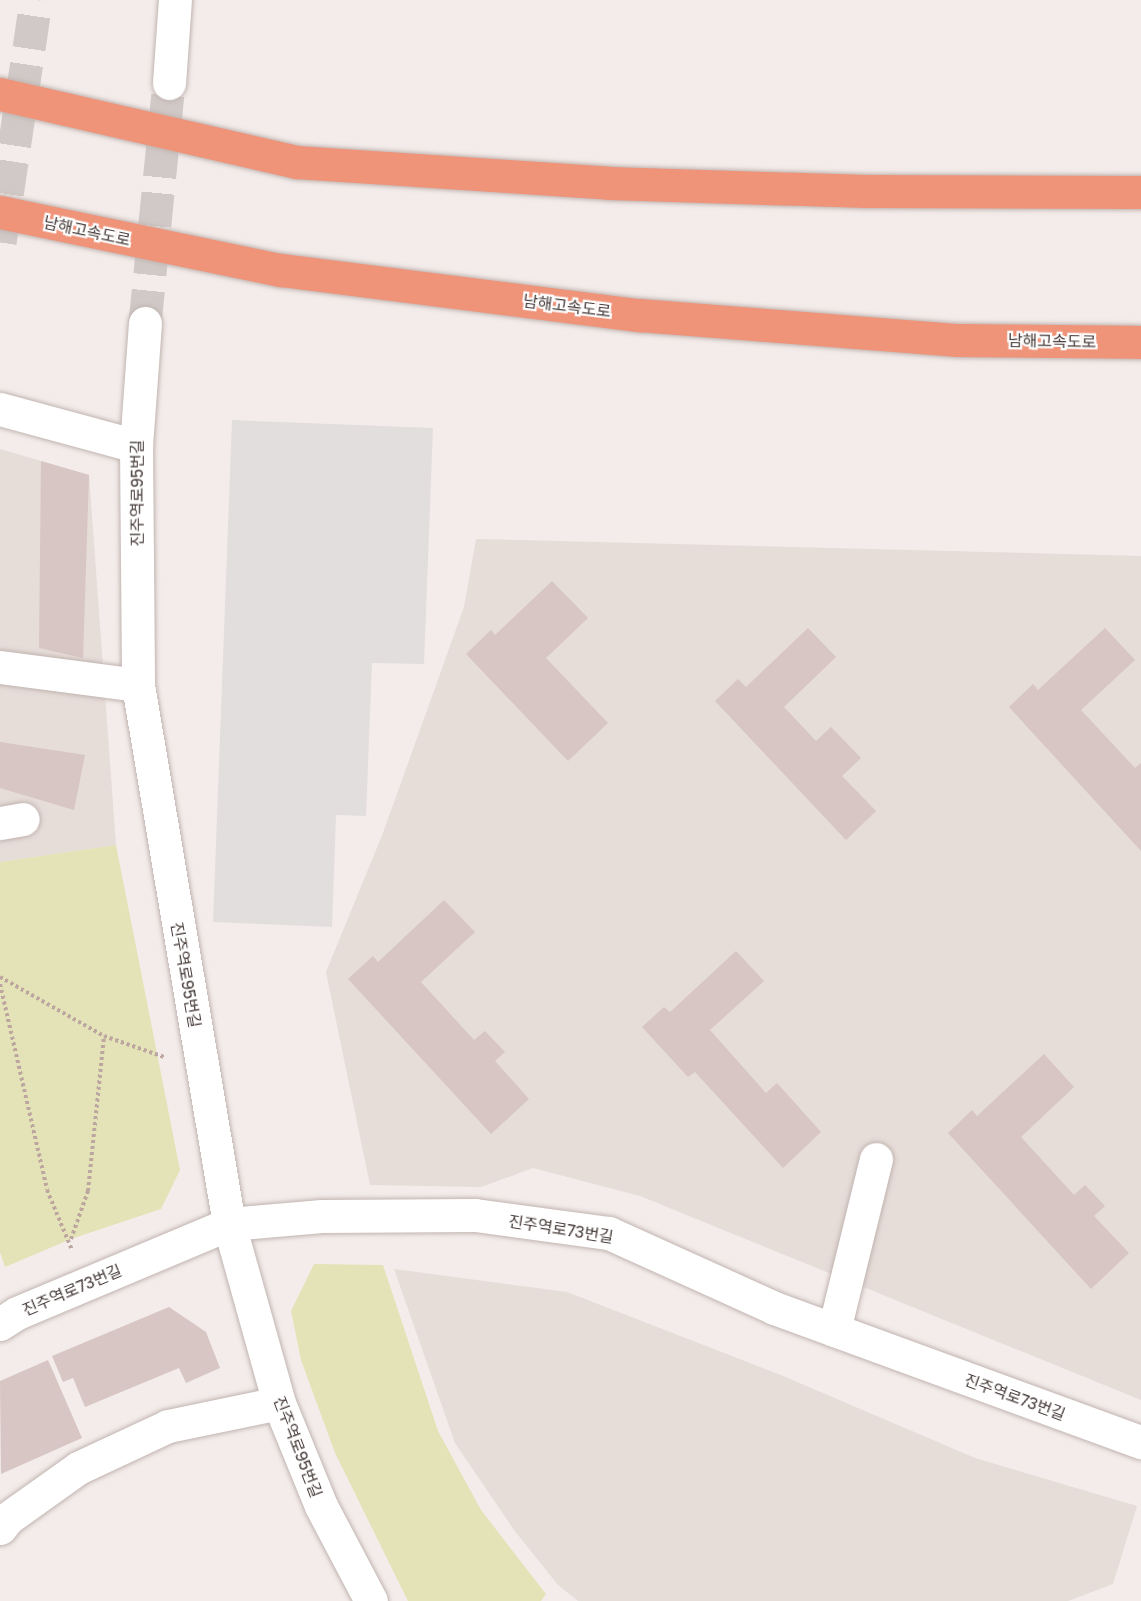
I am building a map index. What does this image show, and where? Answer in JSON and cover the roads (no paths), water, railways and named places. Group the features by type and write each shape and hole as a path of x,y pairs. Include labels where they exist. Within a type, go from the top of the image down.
{"highway":[{"path":"0,94 296,162 621,183 866,191 1141,192"},
{"name":"남해고속도로","path":"0,212 281,270 639,315 958,340 1141,342"}],"street":[{"path":"169,83 175,0"},
{"name":"진주역로95번길","path":"146,323 136,446 138,685 229,1224 279,1403 321,1506 371,1601"},
{"path":"0,409 136,446"},
{"path":"0,667 138,685"},
{"path":"834,1330 876,1159"},
{"name":"진주역로73번길","path":"0,1324 17,1313 229,1224 322,1216 475,1215 609,1233 834,1330 1141,1442"},
{"path":"0,1528 8,1518 78,1468 168,1426 279,1403"}],"tunnel":[{"path":"0,242 36,0"},
{"path":"145,323 169,83"}]}
